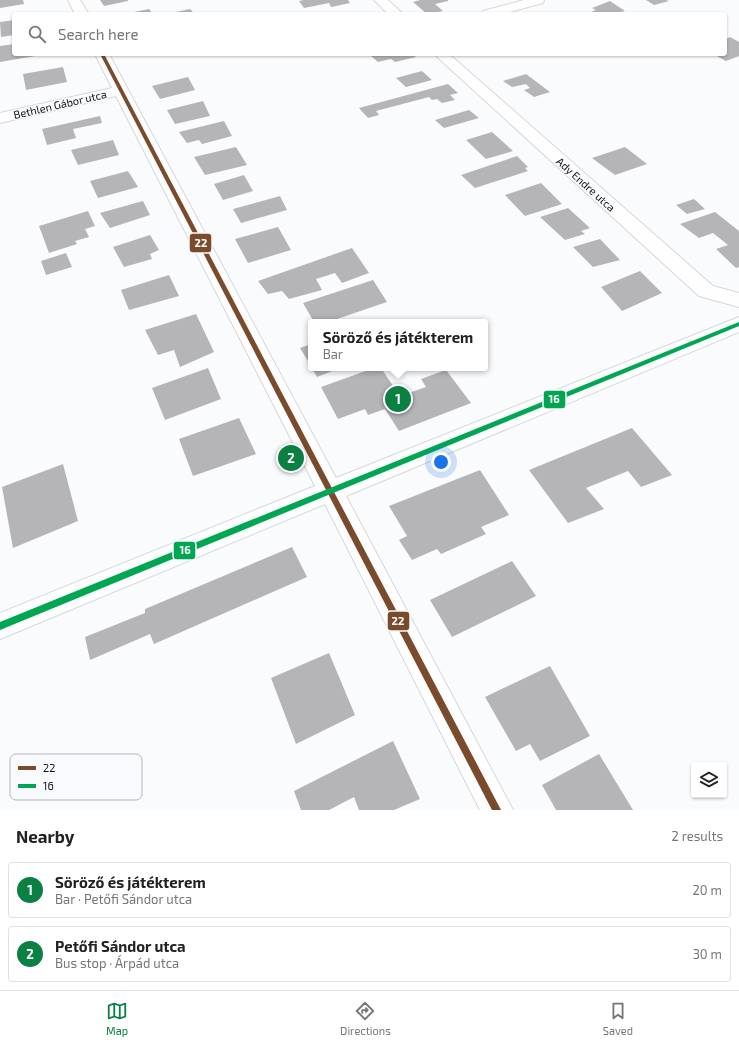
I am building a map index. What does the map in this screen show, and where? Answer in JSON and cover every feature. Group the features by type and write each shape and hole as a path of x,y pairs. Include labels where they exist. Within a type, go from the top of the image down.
{"street":[{"path":"74,0 81,12"},
{"path":"380,0 394,12"},
{"path":"495,12 538,0"},
{"path":"103,56 497,810"},
{"name":"Ady Endre utca","path":"443,56 706,291 739,300"},
{"name":"Bethlen Gábor utca","path":"0,118 121,90"},
{"path":"0,626 739,324"}],"building":[{"path":"0,0 23,0 24,4 0,8"},
{"path":"100,0 128,0 128,1 104,6"},
{"path":"348,0 350,3 331,7 329,3 304,8 299,1"},
{"path":"420,0 448,0 435,4 443,11 438,12 425,12 413,2"},
{"path":"646,0 666,0 669,1 654,5"},
{"path":"610,1 625,11 591,12 596,10 592,8"},
{"path":"149,9 151,12 134,12"},
{"path":"190,9 193,12 176,12"},
{"path":"12,20 12,35 1,37 0,22"},
{"path":"730,37 739,42 739,56 726,61 717,56 727,56 727,38"},
{"path":"12,44 12,56 35,56 0,62 0,46"},
{"path":"371,56 416,57 395,62 391,59 378,62"},
{"path":"63,67 67,82 26,90 23,74"},
{"path":"422,71 432,80 406,87 396,78"},
{"path":"526,74 550,92 534,97 524,90 530,88 526,84 512,87 503,81"},
{"path":"188,77 195,90 160,99 152,86"},
{"path":"448,84 458,93 450,95 455,100 442,103 437,99 432,100 429,97 376,111 379,115 368,118 359,108"},
{"path":"203,101 210,116 175,124 167,110"},
{"path":"469,110 479,118 444,128 435,120"},
{"path":"100,116 102,123 73,129 76,138 47,145 42,129"},
{"path":"224,121 232,136 202,144 199,140 187,143 179,132"},
{"path":"492,132 513,151 486,159 466,140"},
{"path":"113,140 119,155 78,165 71,150"},
{"path":"236,147 247,165 205,175 194,157"},
{"path":"625,147 647,164 615,175 592,158"},
{"path":"517,156 528,167 525,168 528,171 475,188 461,175"},
{"path":"128,171 138,187 98,198 90,181"},
{"path":"244,175 253,191 223,200 214,184"},
{"path":"541,183 562,204 525,216 505,195"},
{"path":"280,196 287,210 241,223 233,209"},
{"path":"694,199 705,209 687,214 676,205"},
{"path":"143,201 150,215 110,228 100,213"},
{"path":"568,208 590,228 581,231 585,234 565,240 540,217"},
{"path":"88,211 95,226 85,229 89,237 75,241 77,244 49,253 39,226"},
{"path":"715,212 739,231 739,267 736,268 716,249 728,245 713,233 699,238 680,224"},
{"path":"278,227 291,250 248,263 235,239"},
{"path":"150,235 159,250 150,254 152,259 124,267 113,247"},
{"path":"600,239 620,260 593,267 573,247"},
{"path":"352,248 369,273 342,283 335,273 316,279 322,290 289,299 282,291 268,294 258,281"},
{"path":"66,253 72,267 46,275 41,261"},
{"path":"640,271 662,293 622,311 601,287"},
{"path":"169,275 179,296 129,310 121,290"},
{"path":"373,280 387,302 337,319 312,319 303,303"},
{"path":"196,314 214,352 180,367 174,350 158,355 145,330"},
{"path":"308,345 308,361 300,348"},
{"path":"208,368 221,399 165,420 152,388"},
{"path":"314,371 332,371 317,377"},
{"path":"366,371 383,371 400,396 426,387 421,379 447,371 471,403 399,431 385,409 368,415 365,409 338,419 321,387"},
{"path":"239,418 256,454 193,476 179,439"},
{"path":"632,428 672,475 641,487 628,471 586,488 604,509 568,523 529,470"},
{"path":"63,464 78,521 13,548 2,487"},
{"path":"480,470 509,515 481,527 486,534 441,554 437,549 412,560 399,540 407,536 389,506"},
{"path":"292,547 307,577 154,644 150,634 90,660 85,637 145,613 145,609"},
{"path":"512,561 536,596 452,637 430,600"},
{"path":"329,653 355,715 296,744 271,678"},
{"path":"550,666 590,736 540,761 530,744 516,751 485,697"},
{"path":"393,741 420,799 394,810 359,810 354,797 329,810 301,810 294,791"},
{"path":"599,754 633,810 556,810 542,785"}],"transit line":[{"name":"22","path":"103,56 497,810"},
{"name":"16","path":"0,626 739,324"}],"place":[{"name":"Söröző és játékterem","path":"398,399"},
{"name":"Petőfi Sándor utca","path":"291,458"}]}
